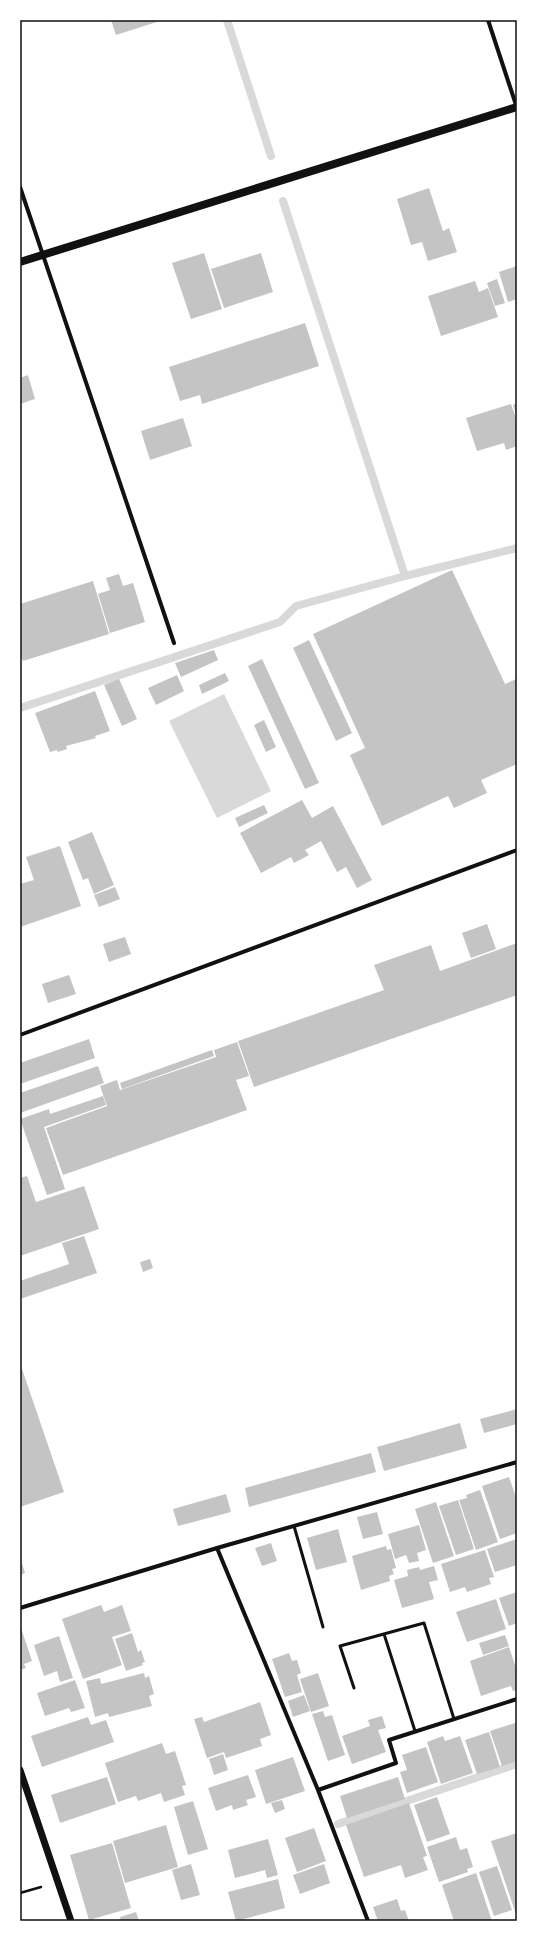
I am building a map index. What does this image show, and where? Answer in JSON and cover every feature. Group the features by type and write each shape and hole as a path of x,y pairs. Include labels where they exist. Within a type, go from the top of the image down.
{"main road":[{"path":"20,262 517,107"}],"street":[{"path":"488,20 517,107"},
{"path":"20,187 174,643"},
{"path":"20,1035 517,850"},
{"path":"20,1608 217,1548 517,1462"},
{"path":"217,1548 318,1790 368,1921"},
{"path":"318,1790 396,1763 389,1740 517,1699"},
{"path":"20,1770 71,1921"}],"lane":[{"path":"294,1526 323,1627"},
{"path":"354,1688 340,1646 424,1623 454,1719"},
{"path":"384,1634 415,1731"}],"shaded area":[{"path":"224,694 271,791 217,818 169,721"}],"building":[{"path":"111,20 163,20 116,35"},
{"path":"429,188 443,231 449,228 457,252 428,261 422,242 411,245 397,199"},
{"path":"204,253 222,309 191,319 172,263"},
{"path":"261,253 273,292 224,308 211,269"},
{"path":"517,266 517,299 508,302 499,272"},
{"path":"497,279 505,303 495,306 487,283"},
{"path":"475,281 479,292 488,288 498,317 441,336 428,296"},
{"path":"305,323 319,366 202,404 200,395 180,401 169,367"},
{"path":"28,375 35,399 20,404 20,378"},
{"path":"517,403 517,417 513,405"},
{"path":"511,404 517,421 517,446 506,450 504,443 477,451 466,418"},
{"path":"183,418 192,446 150,460 141,431"},
{"path":"452,570 505,684 516,679 517,681 517,764 481,780 487,793 454,808 448,796 382,826 350,755 365,748 313,634"},
{"path":"119,574 123,586 133,583 145,622 110,633 98,594 110,590 106,578"},
{"path":"93,581 109,634 23,661 20,652 20,604"},
{"path":"309,640 352,733 336,741 293,648"},
{"path":"214,650 218,660 181,677 175,663"},
{"path":"262,659 319,783 305,789 248,666"},
{"path":"225,673 229,681 202,694 199,685"},
{"path":"177,675 184,691 156,705 148,688"},
{"path":"119,679 137,719 122,726 104,685"},
{"path":"95,691 110,731 95,736 96,738 66,746 67,749 58,752 57,750 50,752 35,713"},
{"path":"264,720 276,747 266,752 254,725"},
{"path":"302,800 312,818 333,806 372,880 357,888 346,867 337,872 321,841 305,850 309,855 294,863 291,857 261,873 240,833"},
{"path":"264,805 268,813 239,827 235,818"},
{"path":"92,832 114,885 94,894 88,878 83,880 68,842"},
{"path":"60,846 81,906 20,927 20,884 34,880 26,857"},
{"path":"115,887 120,899 99,907 94,895"},
{"path":"487,924 496,949 471,958 462,933"},
{"path":"125,937 131,954 109,962 103,944"},
{"path":"517,943 517,995 254,1087 238,1041 384,990 374,965 431,945 440,971"},
{"path":"69,975 76,994 48,1003 42,984"},
{"path":"89,1039 95,1058 20,1084 20,1063"},
{"path":"237,1042 249,1076 236,1080 247,1110 63,1175 46,1128 107,1106 100,1086 117,1080 120,1090 216,1057 214,1050"},
{"path":"212,1050 214,1056 122,1089 120,1083"},
{"path":"98,1066 104,1083 20,1113 20,1093"},
{"path":"103,1096 106,1105 44,1127 65,1189 47,1195 20,1119 49,1109 50,1114"},
{"path":"27,1176 36,1202 84,1186 99,1229 20,1256 20,1178"},
{"path":"84,1236 97,1273 20,1299 20,1281 69,1264 62,1243"},
{"path":"150,1259 153,1268 143,1272 140,1262"},
{"path":"20,1363 64,1492 20,1507"},
{"path":"517,1409 517,1424 484,1433 480,1419"},
{"path":"460,1423 467,1448 384,1471 377,1447"},
{"path":"371,1453 376,1472 249,1507 245,1488"},
{"path":"509,1477 517,1500 517,1533 500,1539 482,1486"},
{"path":"480,1490 498,1542 476,1550 459,1500 467,1498 466,1495"},
{"path":"226,1494 231,1512 178,1526 173,1509"},
{"path":"458,1500 474,1549 456,1555 439,1506"},
{"path":"436,1502 454,1556 433,1563 415,1509"},
{"path":"377,1512 383,1534 363,1539 357,1517"},
{"path":"419,1525 426,1550 417,1553 419,1561 409,1563 406,1555 395,1559 388,1534"},
{"path":"338,1529 347,1562 316,1570 307,1538"},
{"path":"517,1539 517,1565 495,1572 487,1549"},
{"path":"271,1543 277,1561 262,1566 255,1548"},
{"path":"386,1546 387,1550 391,1549 396,1568 392,1569 394,1574 389,1576 390,1581 361,1590 352,1556"},
{"path":"485,1550 494,1577 489,1578 491,1584 467,1592 465,1587 450,1592 441,1564"},
{"path":"20,1557 25,1573 20,1575"},
{"path":"434,1566 438,1580 429,1582 434,1599 402,1608 394,1580 408,1576 407,1570 419,1567 420,1570"},
{"path":"517,1592 517,1623 509,1626 499,1598"},
{"path":"496,1599 506,1629 467,1642 456,1612"},
{"path":"101,1605 104,1612 122,1605 131,1631 112,1637 122,1665 83,1679 62,1619"},
{"path":"20,1625 32,1661 24,1664 26,1668 20,1670"},
{"path":"132,1633 138,1652 141,1650 145,1662 142,1663 143,1665 126,1671 115,1639"},
{"path":"505,1635 509,1646 483,1655 479,1643"},
{"path":"59,1636 73,1678 60,1682 57,1671 44,1676 34,1645"},
{"path":"509,1647 517,1671 517,1690 513,1691 511,1686 481,1696 470,1661"},
{"path":"289,1653 292,1661 297,1660 301,1673 297,1675 302,1692 285,1697 272,1659"},
{"path":"144,1673 145,1678 149,1676 154,1694 149,1696 152,1706 109,1717 108,1713 95,1717 86,1681 100,1678 101,1684"},
{"path":"318,1673 329,1706 311,1712 300,1679"},
{"path":"75,1680 85,1708 71,1712 69,1708 45,1716 37,1693"},
{"path":"304,1695 310,1711 293,1717 288,1701"},
{"path":"260,1702 271,1735 260,1739 262,1746 226,1758 224,1752 207,1758 194,1719 202,1717 204,1722"},
{"path":"323,1711 325,1717 332,1715 345,1755 328,1761 312,1714"},
{"path":"382,1716 386,1728 378,1730 386,1752 352,1764 342,1736 370,1726 368,1720"},
{"path":"88,1717 91,1725 106,1720 114,1742 42,1767 31,1736"},
{"path":"515,1723 517,1727 517,1761 502,1766 490,1731"},
{"path":"489,1732 500,1767 477,1774 465,1740"},
{"path":"443,1736 445,1741 460,1736 473,1773 441,1784 427,1742"},
{"path":"162,1743 166,1754 175,1751 186,1785 182,1786 185,1795 164,1802 161,1793 138,1801 136,1796 118,1802 105,1763"},
{"path":"426,1747 438,1782 407,1793 400,1772 407,1770 402,1755"},
{"path":"223,1754 228,1770 214,1775 209,1759"},
{"path":"293,1757 305,1791 266,1804 255,1770"},
{"path":"248,1775 256,1797 246,1800 248,1805 233,1810 232,1805 216,1811 208,1788"},
{"path":"107,1777 116,1804 60,1823 51,1795"},
{"path":"398,1777 405,1799 347,1818 340,1796"},
{"path":"437,1797 450,1834 427,1842 414,1805"},
{"path":"282,1800 285,1809 275,1813 271,1803"},
{"path":"193,1801 208,1849 188,1855 174,1807"},
{"path":"409,1803 427,1856 423,1857 428,1870 405,1878 401,1865 364,1877 346,1825"},
{"path":"166,1825 178,1867 125,1883 113,1841"},
{"path":"314,1828 326,1861 297,1872 285,1838"},
{"path":"517,1833 517,1917 491,1841"},
{"path":"456,1837 460,1850 467,1848 473,1867 467,1869 468,1872 439,1882 427,1847"},
{"path":"268,1839 278,1875 267,1878 265,1870 235,1878 228,1850"},
{"path":"112,1843 131,1908 89,1920 70,1855"},
{"path":"191,1864 200,1895 181,1900 172,1870"},
{"path":"324,1864 330,1883 300,1894 293,1875"},
{"path":"497,1866 512,1910 494,1916 479,1872"},
{"path":"476,1873 492,1921 454,1921 442,1885"},
{"path":"278,1879 285,1908 236,1921 228,1892"},
{"path":"397,1899 401,1911 405,1910 409,1921 378,1921 373,1907"},
{"path":"136,1912 139,1921 121,1921 120,1917"}],"waterway":[{"path":"227,20 271,156"},
{"path":"283,201 405,576"},
{"path":"20,708 280,622 296,606 405,576 517,548"},
{"path":"338,1824 517,1764"}]}
